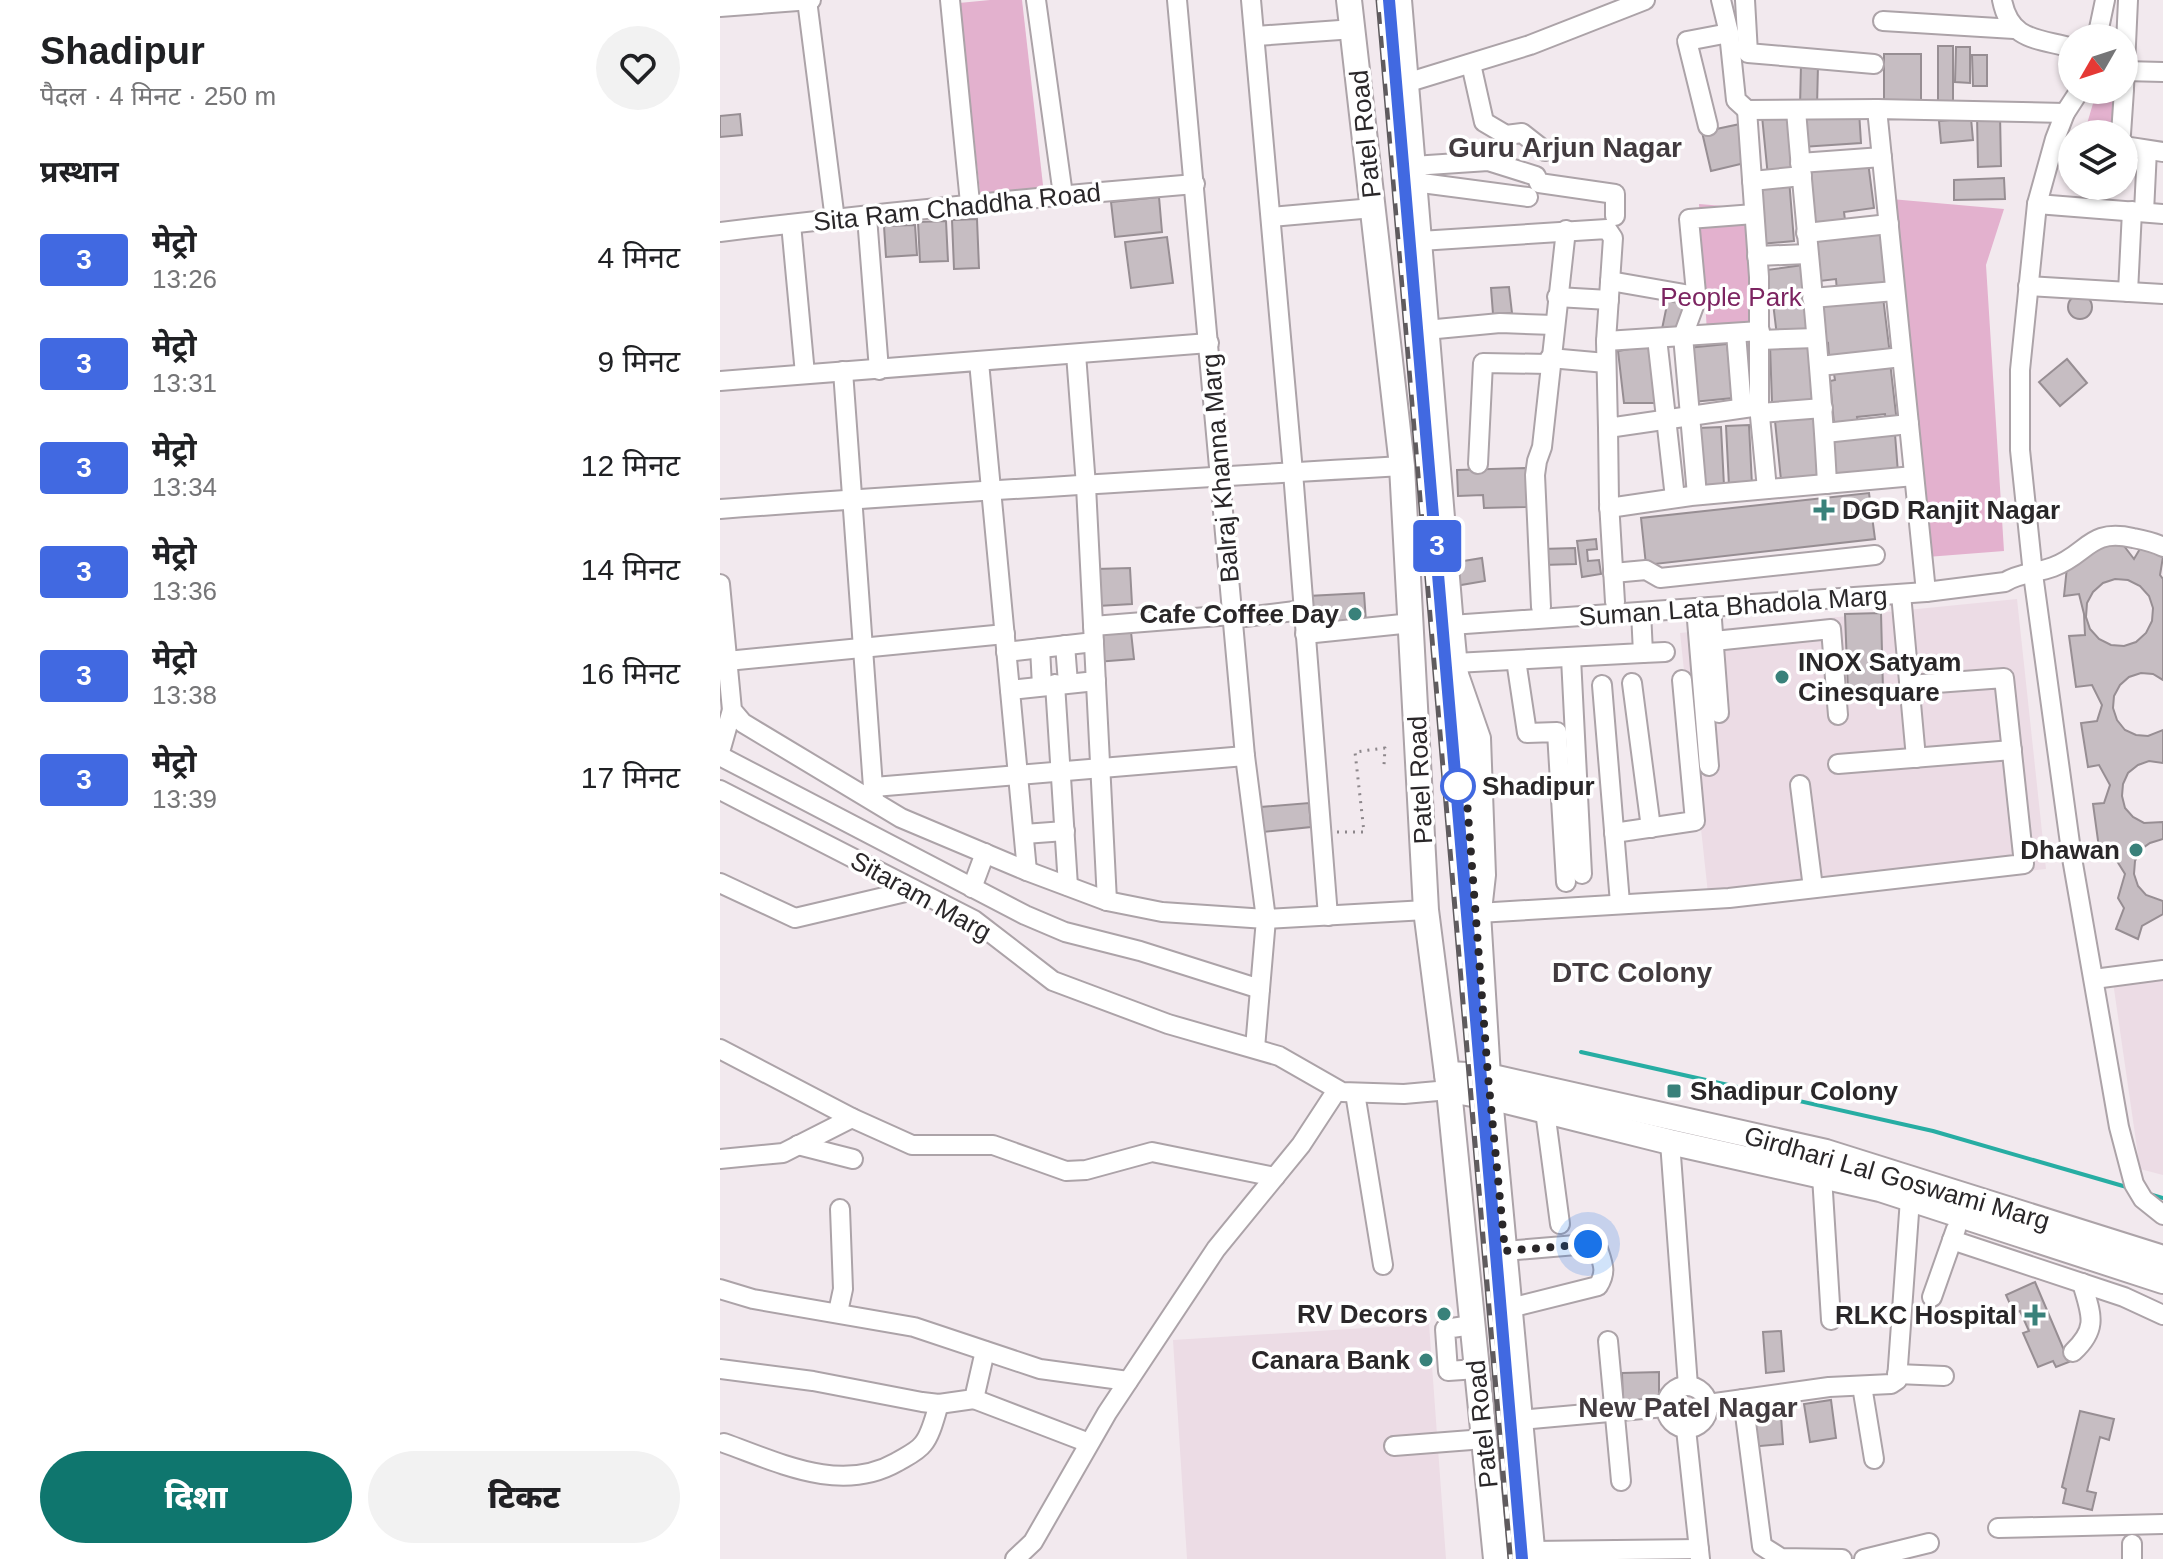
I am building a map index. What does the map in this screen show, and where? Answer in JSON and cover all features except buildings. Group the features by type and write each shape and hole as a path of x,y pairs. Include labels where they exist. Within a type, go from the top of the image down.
{"main road":[{"name":"Patel Road","path":"1349,0 1402,466 1426,910 1448,1082 1496,1559"},
{"name":"Patel Road","path":"1399,0 1450,620 1478,913 1489,1086 1533,1555"},
{"path":"1448,1082 1489,1086"},
{"name":"Girdhari Lal Goswami Marg","path":"1489,1086 1545,1111 1910,1199 2163,1281"},
{"name":"Girdhari Lal Goswami Marg","path":"1489,1086 1826,1152 2163,1258"}],"street":[{"path":"720,7 809,0 835,220"},
{"path":"950,0 970,203"},
{"path":"1036,0 1063,195"},
{"name":"Balraj Khanna Marg","path":"1177,0 1220,477 1239,616 1245,756 1266,919 1255,1048"},
{"path":"1251,0 1328,916"},
{"path":"1406,83 1530,45 1645,0"},
{"path":"1721,0 1729,33 1736,100 1747,110 2065,113"},
{"path":"1745,0 1748,53 1874,64"},
{"path":"2002,0 2008,22 2014,29"},
{"path":"2100,24 2105,0"},
{"path":"2127,24 2128,0"},
{"path":"1883,21 2014,29 2058,43"},
{"path":"1256,36 1354,29"},
{"path":"1708,126 1687,41 1729,33"},
{"path":"1471,64 1484,122 1506,135 1522,133 1545,151"},
{"path":"2138,77 2163,72"},
{"path":"2071,104 2050,151 2037,204 2028,286 2020,370 2023,575 2127,1165 2143,1199 2163,1215"},
{"path":"1877,109 1925,586"},
{"path":"1747,110 1760,335 1753,409"},
{"path":"1796,110 1820,366 1827,484"},
{"path":"2050,151 2058,150"},
{"path":"2128,292 2146,212 2155,151"},
{"path":"1752,181 1882,157"},
{"path":"1414,174 1488,161 1536,176 1539,183 1615,194 1615,216"},
{"path":"1414,174 1528,197"},
{"name":"Sita Ram Chaddha Road","path":"720,232 970,203 1195,184"},
{"path":"2037,204 2146,212"},
{"path":"1271,217 1373,208"},
{"path":"1697,495 1683,336 1696,296 1689,219 1754,214"},
{"path":"867,217 879,370"},
{"path":"791,224 805,374"},
{"path":"1806,233 1889,224"},
{"path":"1420,241 1566,230 1607,229 1612,233 1606,363 1609,508 1615,602"},
{"path":"1541,607 1535,475 1542,447 1566,230"},
{"path":"1757,256 1808,254"},
{"path":"1610,281 1696,296"},
{"path":"2028,286 2163,294"},
{"path":"1812,298 1895,291"},
{"path":"1557,297 1609,300"},
{"path":"1426,330 1500,323 1554,325"},
{"path":"1606,341 1736,333 1816,338"},
{"path":"1736,333 1767,489"},
{"path":"1657,338 1675,498"},
{"path":"720,381 1209,343"},
{"path":"1076,354 1086,486 1107,901"},
{"path":"1820,366 1902,357"},
{"path":"979,362 1027,871"},
{"path":"1478,464 1483,363 1606,363"},
{"path":"843,371 874,794"},
{"path":"1608,428 1753,409 1823,408"},
{"path":"1825,433 1909,424"},
{"path":"720,509 990,489 1402,466"},
{"path":"1609,508 1697,495 1914,476"},
{"path":"2023,575 2063,563 2108,534 2163,547"},
{"path":"1613,573 1646,570 1660,578 1875,555"},
{"name":"Suman Lata Bhadola Marg","path":"1450,620 1541,607 1925,586 2001,572 2023,575"},
{"path":"720,584 725,669 732,710 720,754 972,888 1065,932 1140,951 1260,989"},
{"name":"Suman Lata Bhadola Marg","path":"1450,620 1641,612 1832,599 1901,594 1925,586"},
{"path":"1901,594 1916,758"},
{"path":"1832,599 1831,629 1838,715"},
{"path":"1703,608 1714,641 1719,713"},
{"path":"1703,608 1709,766"},
{"path":"725,669 864,648 1005,643 1040,648 1065,645 1093,634 1303,610"},
{"path":"1641,612 1643,653"},
{"path":"1305,634 1412,623"},
{"path":"1714,641 1831,629"},
{"path":"1065,645 1055,684 1068,886"},
{"path":"1040,648 1055,684"},
{"path":"1455,663 1665,652"},
{"path":"1516,660 1527,733 1557,732 1574,878 1571,658"},
{"path":"1478,913 1729,898 2024,864 2004,678 1909,685"},
{"path":"1614,833 1695,821 1682,680"},
{"path":"1010,690 1096,681"},
{"path":"1632,683 1651,828"},
{"path":"1602,685 1620,903"},
{"path":"732,710 743,723 874,794 901,818 1107,901 1162,912 1266,919 1426,910"},
{"path":"1838,764 2012,750"},
{"path":"874,794 1018,773 1245,756"},
{"path":"1800,785 1813,888"},
{"name":"Sitaram Marg","path":"720,790 974,920 1053,981 1168,1024 1279,1056 1346,1091"},
{"path":"1024,834 1065,831"},
{"path":"972,888 985,853"},
{"path":"720,883 795,918 914,890"},
{"path":"2094,979 2163,970"},
{"path":"720,1049 852,1118 912,1145 984,1144 1066,1171 1086,1170 1152,1152 1275,1177"},
{"path":"1346,1091 1404,1094 1448,1082"},
{"path":"1015,1559 1033,1542 1089,1443 1216,1249 1346,1091"},
{"path":"1346,1091 1383,1265"},
{"path":"1545,1111 1560,1224"},
{"path":"720,1159 783,1153 852,1118"},
{"path":"1670,1142 1688,1386"},
{"path":"798,1145 853,1159"},
{"path":"1822,1176 1831,1320"},
{"path":"1708,1404 1829,1387 1891,1384 1897,1380 1910,1199"},
{"path":"838,1312 843,1289 840,1209"},
{"path":"1932,1297 1961,1215"},
{"path":"1952,1240 2124,1297 2163,1315"},
{"path":"1505,1251 1588,1244 1598,1249 1604,1266 1604,1276 1598,1286 1510,1308"},
{"path":"2073,1352 2087,1339 2091,1329 2091,1315 2082,1283"},
{"path":"720,1289 753,1299 914,1327 1040,1369 1128,1381"},
{"path":"1608,1341 1621,1481"},
{"path":"974,1399 985,1351"},
{"path":"720,1369 813,1381 939,1404 974,1399 1089,1443"},
{"path":"1897,1374 1944,1376"},
{"path":"1688,1386 1701,1391 1708,1404 1703,1421 1686,1429 1673,1424 1665,1407 1670,1393 1688,1386"},
{"path":"1862,1386 1874,1459"},
{"path":"1743,1399 1762,1546 1781,1558 1842,1559"},
{"path":"724,1443 790,1467 829,1476 843,1478 879,1473 924,1444 939,1404"},
{"path":"1520,1420 1665,1407"},
{"path":"1533,1555 1700,1554 1686,1429"},
{"path":"1394,1446 1484,1439"},
{"path":"1998,1528 2163,1524"},
{"path":"1864,1559 1929,1543"}],"path":[{"path":"1321,833 1364,832 1355,752 1385,748 1384,765"}],"shaded area":[{"path":"2017,599 2046,869 1709,903 1680,633"},
{"path":"2163,977 2163,1175 2140,1169 2113,982"},
{"path":"1429,1324 1446,1559 1187,1559 1173,1340"}],"green space":[{"path":"1022,0 1044,194 981,201 959,3"},
{"path":"2093,104 2116,104 2115,120 2088,120"},
{"path":"1891,199 2004,209 1986,265 2004,551 1927,557"},
{"name":"People Park","path":"1699,204 1747,208 1762,328 1707,332"}],"waterway":[{"path":"1581,1052 1933,1131 2130,1188"},
{"path":"2149,1194 2163,1198"}],"railway":[{"path":"1379,0 1511,1559"}],"metro line":[{"name":"3","path":"1389,0 1522,1559"}],"place":[{"name":"DGD Ranjit Nagar","path":"1824,510"},
{"name":"Cafe Coffee Day","path":"1355,614"},
{"name":"INOX Satyam Cinesquare","path":"1782,677"},
{"name":"Shadipur","path":"1458,786"},
{"name":"Dhawan","path":"2136,850"},
{"name":"Shadipur Colony","path":"1674,1091"},
{"name":"RV Decors","path":"1444,1314"},
{"name":"RLKC Hospital","path":"2035,1315"},
{"name":"Canara Bank","path":"1426,1360"}],"district":[{"name":"Guru Arjun Nagar","path":"1565,147"},
{"name":"DTC Colony","path":"1632,972"},
{"name":"New Patel Nagar","path":"1688,1407"}],"route":[{"path":"1458,786 1466,788 1505,1251 1588,1244"}]}
